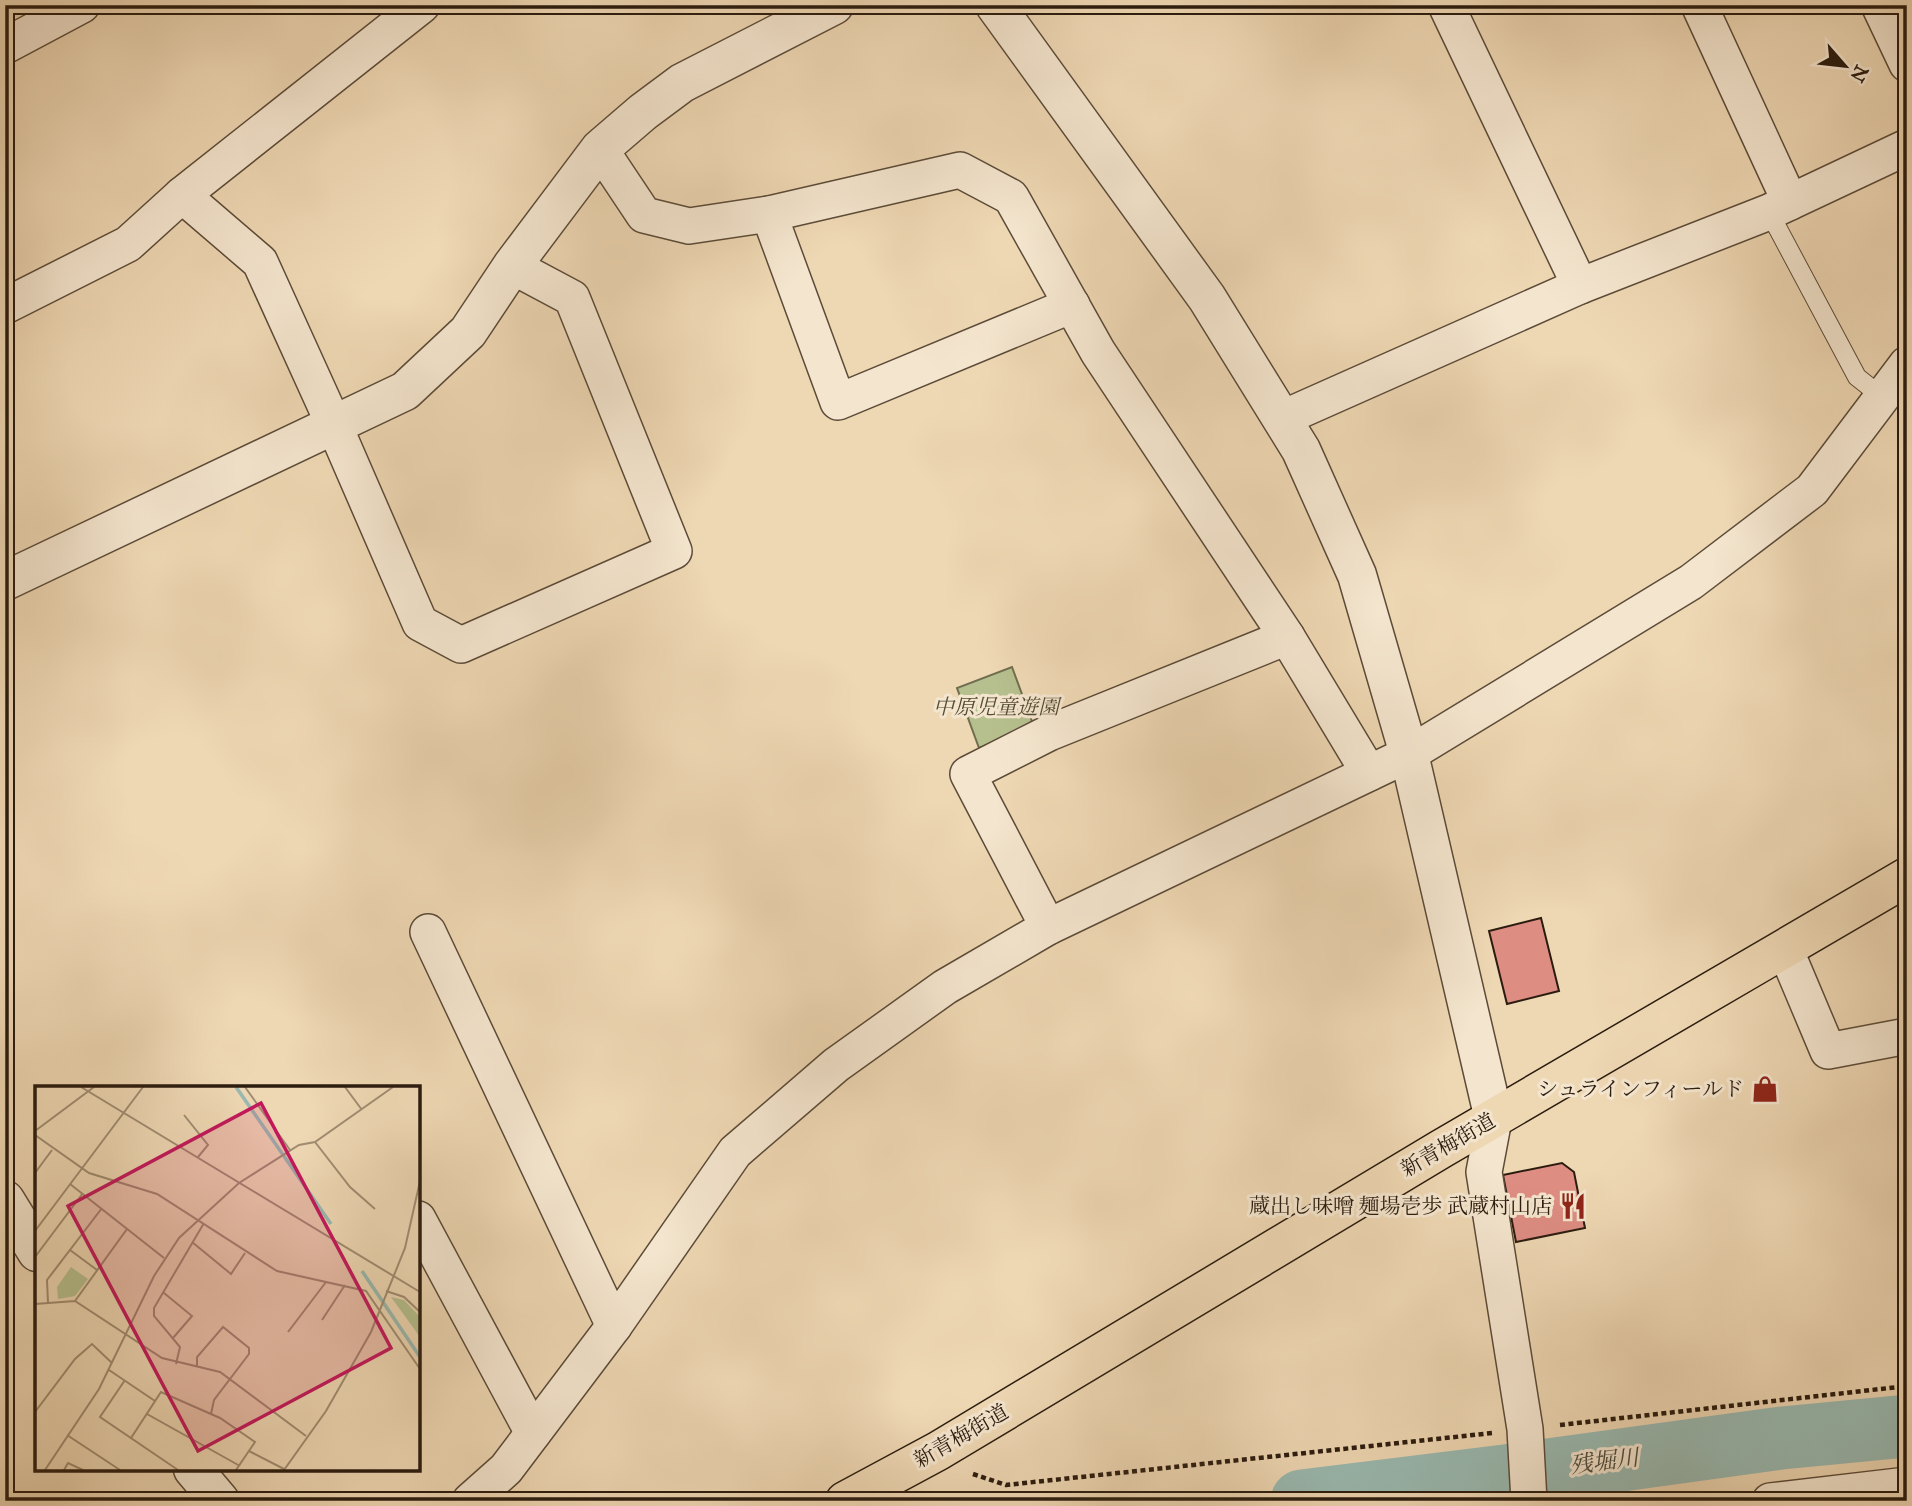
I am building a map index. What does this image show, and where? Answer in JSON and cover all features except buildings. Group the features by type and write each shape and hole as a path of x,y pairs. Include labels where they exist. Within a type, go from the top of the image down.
{"main road":[{"name":"新青梅街道","path":"845,1501 938,1451 1494,1119 1907,877"}],"street":[{"path":"5,46 82,5"},
{"path":"5,306 128,244 182,195 422,5"},
{"path":"5,581 405,391 468,332 512,266 600,149 681,83 834,5"},
{"path":"995,5 1207,298 1301,450 1357,575 1409,754 1494,1119 1484,1172 1512,1435 1529,1501"},
{"path":"1446,5 1580,286"},
{"path":"1699,5 1780,207"},
{"path":"1879,5 1907,64"},
{"path":"1283,418 1580,286 1780,207 1907,148"},
{"path":"600,149 644,215 689,226 769,214 960,170 1011,197 1098,352 1287,638 1369,773"},
{"path":"182,195 260,262 420,623 461,645 674,551 572,298 512,266"},
{"path":"769,214 838,401 1072,305"},
{"path":"470,1501 506,1469 614,1326 735,1152 773,1117 858,1049 945,987 1048,927 1409,754 1691,582 1812,490 1907,364"},
{"path":"1048,927 968,774 1049,733 1287,638"},
{"path":"428,932 614,1326"},
{"path":"1785,949 1829,1051 1907,1036"},
{"path":"5,1200 35,1249"},
{"path":"420,1223 533,1433"},
{"path":"195,1471 220,1501"},
{"path":"1770,1501 1907,1485"}],"lane":[{"path":"1780,207 1857,377 1881,396"}],"path":[{"path":"1559,1425 1907,1386"},
{"path":"974,1475 1006,1485 1512,1435"}],"green space":[{"name":"中原児童遊園","path":"1012,667 1034,727 979,748 957,688"}],"waterway":[{"name":"残堀川","path":"1302,1501 1782,1438 1907,1426"}],"place":[{"name":"シュラインフィールド","path":"1765,1089"},
{"name":"蔵出し味噌 麺場壱歩 武蔵村山店","path":"1573,1206"}]}
